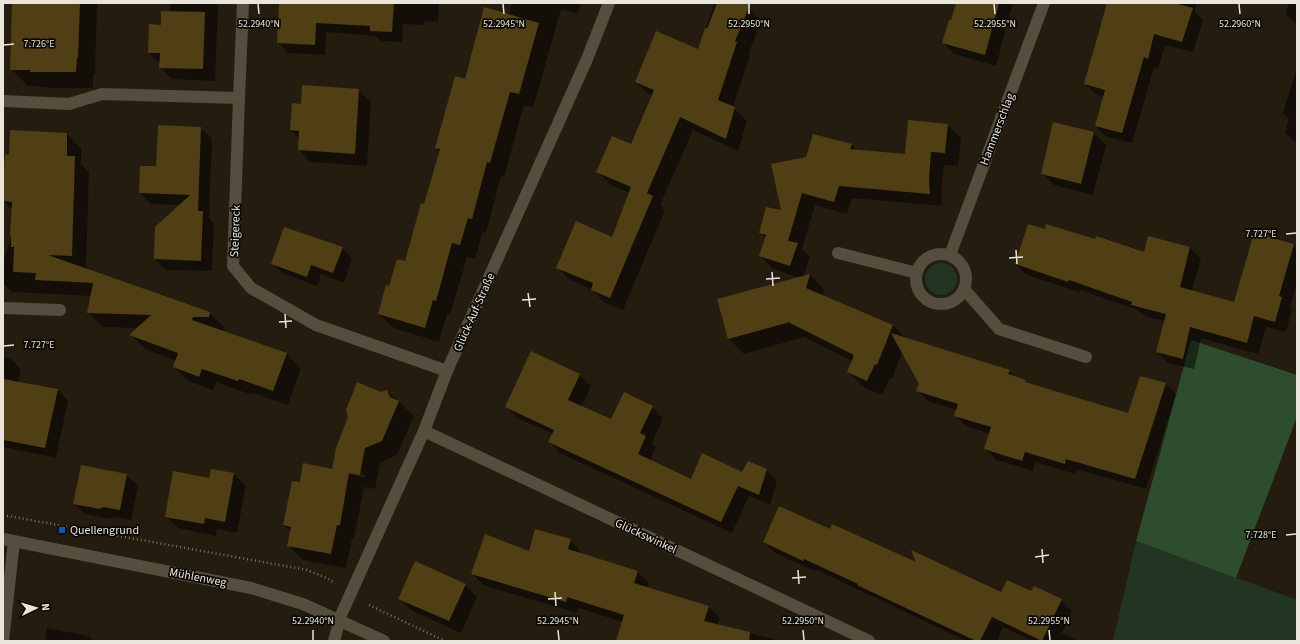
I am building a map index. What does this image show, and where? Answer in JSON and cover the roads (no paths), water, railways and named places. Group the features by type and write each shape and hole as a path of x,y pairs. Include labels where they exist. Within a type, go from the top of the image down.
{"street":[{"name":"Steigereck","path":"243,3 234,266 251,288 316,325 448,371"},
{"name":"Glück-Auf-Straße","path":"334,641 339,620 350,593 424,431 448,371 581,74 609,3"},
{"name":"Hammerschlag","path":"950,255 1044,3"},
{"path":"3,101 69,104 102,94 239,98"},
{"path":"838,253 917,273"},
{"path":"942,253 950,255 963,265 967,281 960,296 953,301 946,304 934,303 923,296 918,289 916,281 917,273 920,265 926,259 933,255 942,253"},
{"path":"964,289 999,329 1086,357"},
{"path":"3,308 60,310"},
{"name":"Glückswinkel","path":"424,431 869,641"},
{"path":"3,641 8,540"},
{"name":"Mühlenweg","path":"8,540 251,588 303,604 384,641"}],"place":[{"name":"Quellengrund","path":"62,530"}]}
